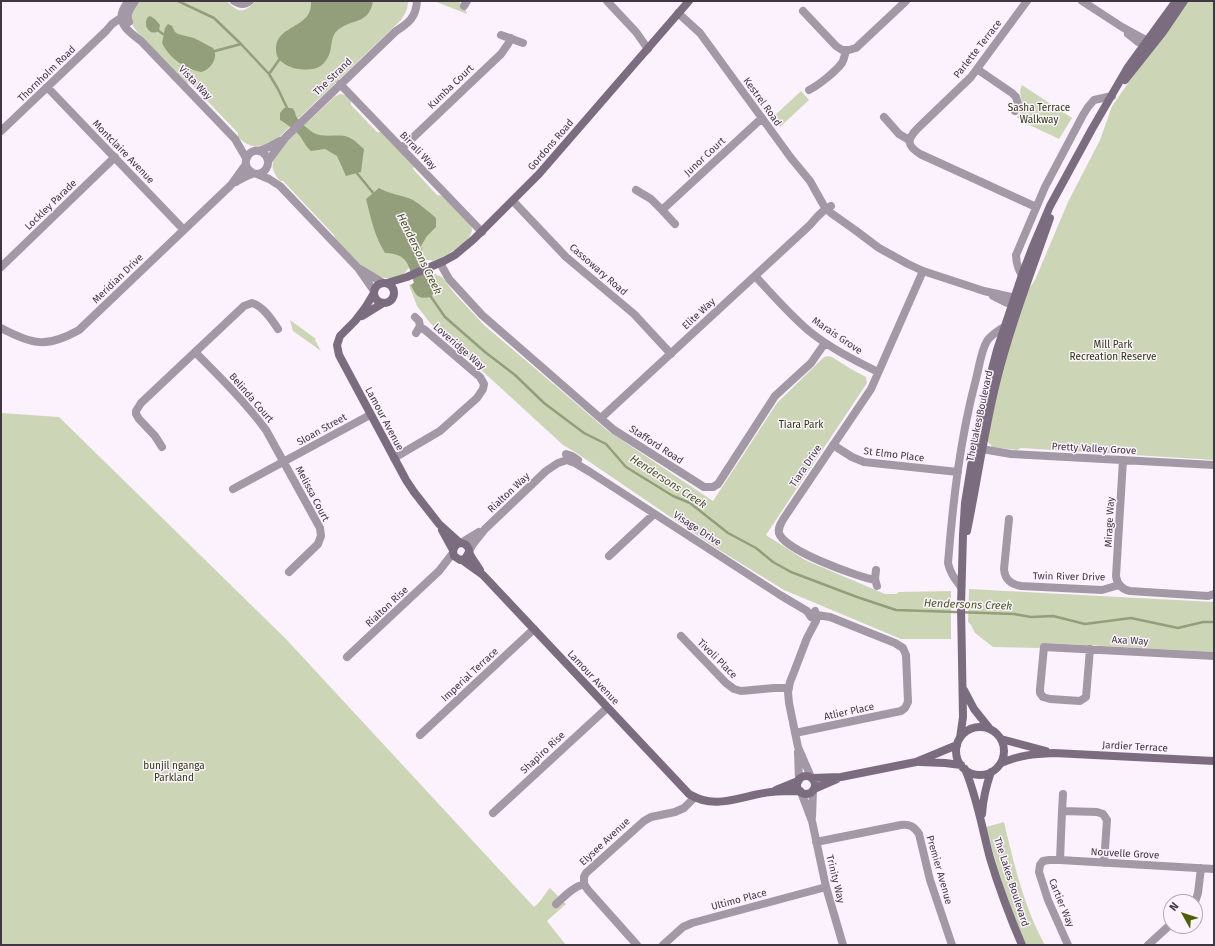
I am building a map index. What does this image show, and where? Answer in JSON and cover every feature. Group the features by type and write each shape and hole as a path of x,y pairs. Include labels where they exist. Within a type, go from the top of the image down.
{"street":[{"path":"124,20 124,8 128,1"},
{"path":"124,20 135,1"},
{"path":"234,1 240,4 250,1"},
{"name":"The Strand","path":"396,31 408,15 411,1"},
{"name":"The Strand","path":"268,163 291,131 396,31 412,18 417,1"},
{"path":"607,1 650,46"},
{"name":"Gordons Road","path":"385,283 407,277 439,263 462,249 482,232 538,174 689,1"},
{"path":"803,11 836,46 842,50 853,50 906,1"},
{"name":"Parlette Terrace","path":"909,140 918,128 966,83 1027,1"},
{"path":"1082,1 1122,27 1131,37 1147,44"},
{"name":"The Lakes Boulevard","path":"1147,44 1176,1"},
{"name":"The Lakes Boulevard","path":"959,741 963,717 960,606 963,559 985,396 1004,327 1063,184 1092,129 1128,67 1184,1"},
{"name":"Kestrel Road","path":"681,11 700,33 800,170 810,181 829,209 879,248 893,256 923,270 984,291 1007,303 1015,302"},
{"name":"Thornholm Road","path":"1,131 106,30 124,20"},
{"name":"Vista Way","path":"124,20 132,28 141,42 235,139 257,151"},
{"path":"501,35 523,43"},
{"name":"Kumba Court","path":"402,148 501,54 510,38"},
{"path":"809,90 817,86 840,65 844,59 846,50"},
{"path":"977,70 1016,97 1018,104 1015,111"},
{"name":"Birrali Way","path":"340,84 482,232"},
{"name":"Montclaire Avenue","path":"47,87 184,230"},
{"path":"1025,277 1017,266 1016,255 1036,207 1057,164 1088,107 1091,103 1098,99 1112,96"},
{"path":"884,116 899,134 909,140 911,148 920,154 1036,207"},
{"name":"Junor Court","path":"662,210 762,118"},
{"name":"The Strand","path":"257,151 269,147 285,138"},
{"name":"Vista Way","path":"235,139 246,161"},
{"path":"280,186 265,155 257,151 248,155 246,161 248,170 269,179 280,186 358,268 374,292 375,299 383,303 390,302 394,296 392,287 358,268"},
{"name":"Lockley Parade","path":"1,266 115,157"},
{"name":"Meridian Drive","path":"1,328 26,340 38,342 51,342 65,338 79,330 231,185 246,161"},
{"path":"255,174 264,172 268,163"},
{"name":"Meridian Drive","path":"231,185 255,174"},
{"path":"636,190 651,200 675,224"},
{"name":"Cassowary Road","path":"513,201 566,257 634,314 671,354"},
{"name":"Elite Way","path":"601,418 829,209"},
{"name":"Stafford Road","path":"439,263 449,279 490,323 601,418 621,434 707,488 716,486 776,396 811,363 825,343"},
{"name":"Tiara Drive","path":"876,570 876,583 805,553 784,540 779,533 780,525 867,394 923,270"},
{"name":"Marais Grove","path":"755,276 801,324 825,343 878,372"},
{"name":"Gordons Road","path":"394,293 407,277"},
{"path":"374,292 377,285 385,283"},
{"name":"Lamour Avenue","path":"374,292 365,308 355,321 340,336 337,351 370,415 414,492 439,524 461,543"},
{"name":"The Lakes Boulevard","path":"978,449 1015,302"},
{"name":"Lamour Avenue","path":"355,321 383,303"},
{"path":"162,447 136,414 136,411 142,403 244,306 248,304 255,304 266,313 278,329"},
{"name":"Loveridge Way","path":"394,458 440,431 477,398 483,389 484,384 480,377 425,330 418,330 419,321 415,317"},
{"name":"The Lakes Boulevard","path":"961,587 952,576 949,570 948,562 952,509 958,472 968,413 985,347 988,339 1004,327"},
{"name":"Belinda Court","path":"195,352 258,418 284,462"},
{"name":"Sloan Street","path":"233,489 370,415"},
{"name":"St Elmo Place","path":"833,445 852,457 864,462 958,472"},
{"name":"Pretty Valley Grove","path":"978,449 1011,454 1214,465"},
{"name":"Rialton Way","path":"469,552 485,529 546,471 567,457"},
{"name":"Visage Drive","path":"567,457 780,595 807,610 814,616 830,617 895,643 903,648 906,655 908,702 905,708"},
{"name":"Mirage Way","path":"1119,585 1116,576 1123,460"},
{"name":"Melissa Court","path":"284,462 321,532 318,544 289,572"},
{"path":"609,556 654,514"},
{"name":"Twin River Drive","path":"1009,519 1004,569 1006,577 1012,583 1021,586 1102,590 1119,585 1130,591 1208,596 1214,594"},
{"name":"Lamour Avenue","path":"439,524 453,552"},
{"name":"Rialton Way","path":"461,543 485,529"},
{"path":"461,543 468,546 469,552 467,557 461,560 455,558 453,552 455,545 461,543"},
{"name":"Rialton Rise","path":"348,657 440,571 453,552"},
{"name":"Lamour Avenue","path":"469,552 483,575 607,708 692,795"},
{"name":"Lamour Avenue","path":"461,560 483,575"},
{"name":"Rialton Rise","path":"440,571 461,560"},
{"path":"801,792 797,786 798,747 789,703 789,688 814,616"},
{"name":"Imperial Terrace","path":"420,735 534,629"},
{"name":"Tivoli Place","path":"681,636 726,683 734,689 741,691 789,688"},
{"name":"Axa Way","path":"1090,649 1086,697 1080,701 1046,698 1042,696 1040,689 1044,647 1090,649 1214,656"},
{"name":"The Lakes Boulevard","path":"962,685 974,709 990,729"},
{"name":"Shapiro Rise","path":"493,813 607,708"},
{"name":"Atlier Place","path":"796,733 898,712 905,708"},
{"path":"977,727 990,729 1001,738 1004,750 1001,763 990,772 984,774 971,773 963,767 958,759 956,752 959,741 970,729 977,727"},
{"name":"Jardier Terrace","path":"1001,738 1054,753"},
{"path":"916,762 959,741"},
{"path":"798,747 815,783 814,790"},
{"name":"Jardier Terrace","path":"1001,763 1018,756 1054,753 1214,761"},
{"path":"772,792 806,776 841,777 916,762 945,763 963,767"},
{"name":"The Lakes Boulevard","path":"963,767 971,784 990,857 1007,911 1022,945"},
{"name":"The Lakes Boulevard","path":"982,825 982,803 990,772"},
{"path":"692,795 708,802 717,802 772,792 801,792 807,794 841,777"},
{"name":"Trinity Way","path":"812,821 814,790"},
{"name":"Trinity Way","path":"801,792 812,821 826,887 844,944"},
{"path":"1060,860 1063,794"},
{"name":"Elysee Avenue","path":"584,884 584,877 586,873 638,825 651,817 684,808 692,795"},
{"path":"1062,811 1097,812 1105,816 1107,820 1104,863"},
{"name":"Premier Avenue","path":"816,842 907,824 914,828 918,834 930,880 952,945"},
{"name":"Nouvelle Grove","path":"1039,868 1043,861 1060,860 1214,869"},
{"name":"Cartier Way","path":"1039,868 1042,883 1068,945"},
{"path":"1198,894 1200,868"},
{"path":"556,904 572,889 584,884 637,945"},
{"name":"Ultimo Place","path":"663,945 683,927 692,923 826,887"},
{"path":"1148,945 1163,931"}],"green space":[{"path":"138,1 227,1 238,10 245,10 256,1 408,1 406,11 401,20 275,141 260,146 251,146 238,137 238,133 191,84 186,83 138,33 132,24 131,17"},
{"path":"434,1 458,1 465,7 467,14"},
{"name":"Mill Park Recreation Reserve","path":"1186,1 1214,1 1214,460 1021,448 1017,450 993,447 987,441 994,400 1024,296 1035,280 1068,202 1100,140 1112,106"},
{"name":"Sasha Terrace Walkway","path":"1022,85 1072,118 1059,139 1023,122 1017,117 1022,108 1020,93"},
{"path":"801,91 809,100 780,127 773,117"},
{"path":"340,94 346,95 351,101 351,105 377,132 381,132 414,166 413,169 437,195 443,196 471,225 472,231 470,236 459,247 445,256 433,261 425,261 415,264 402,275 392,278 380,277 367,270 355,260 334,235 283,181 280,181 273,169 273,162 278,150 334,97"},
{"name":"Tiara Park","path":"435,274 442,277 455,294 485,326 608,431 713,501 777,403 824,357 832,357 866,377 867,383 766,535 805,560 885,594 896,594 899,592 951,591 951,639 901,639 784,590 716,548 563,445 430,323 417,306 409,285"},
{"path":"290,320 316,339 315,340 321,351 293,331"},
{"name":"bunjil nganga Parkland","path":"1,413 59,417 286,639 534,907 550,888 566,904 547,921 566,945 1,945"},
{"path":"969,589 1214,602 1214,652 1048,643 1044,643 1039,648 993,647 975,633 968,622"},
{"path":"1004,822 1025,900 1045,945 1026,945 1003,886 986,827"}],"water":[{"path":"311,1 373,1 371,9 364,18 343,26 336,32 333,37 328,57 322,65 314,69 304,70 294,68 280,60 277,56 276,47 281,36 301,22 310,12"},
{"path":"150,16 160,25 159,31 153,32 146,27 146,20"},
{"path":"168,24 172,26 178,34 194,38 213,48 215,55 213,63 208,69 201,72 195,71 173,58 162,43 165,28"},
{"path":"284,108 292,108 299,120 314,133 319,135 344,136 355,141 364,149 361,172 346,176 337,156 325,149 311,151 291,127 280,120 280,113"},
{"path":"379,188 413,200 436,218 436,227 427,236 421,246 425,262 437,284 434,293 430,297 423,298 414,292 411,285 414,283 406,261 398,255 385,253 378,240 366,199"}],"waterway":[{"name":"Hendersons Creek","path":"178,1 214,18 241,44 269,74 288,110"},
{"path":"159,31 163,34"},
{"path":"215,51 241,44"},
{"path":"269,74 279,60"},
{"name":"Hendersons Creek","path":"356,172 374,194"},
{"name":"Hendersons Creek","path":"429,294 445,317 485,352 515,375 544,403 584,433 606,444 626,467 673,496 690,503 728,533 756,548 773,562 791,572 896,610 1014,614 1031,617 1053,616 1085,624 1131,618 1178,628 1203,622 1214,622"}]}
